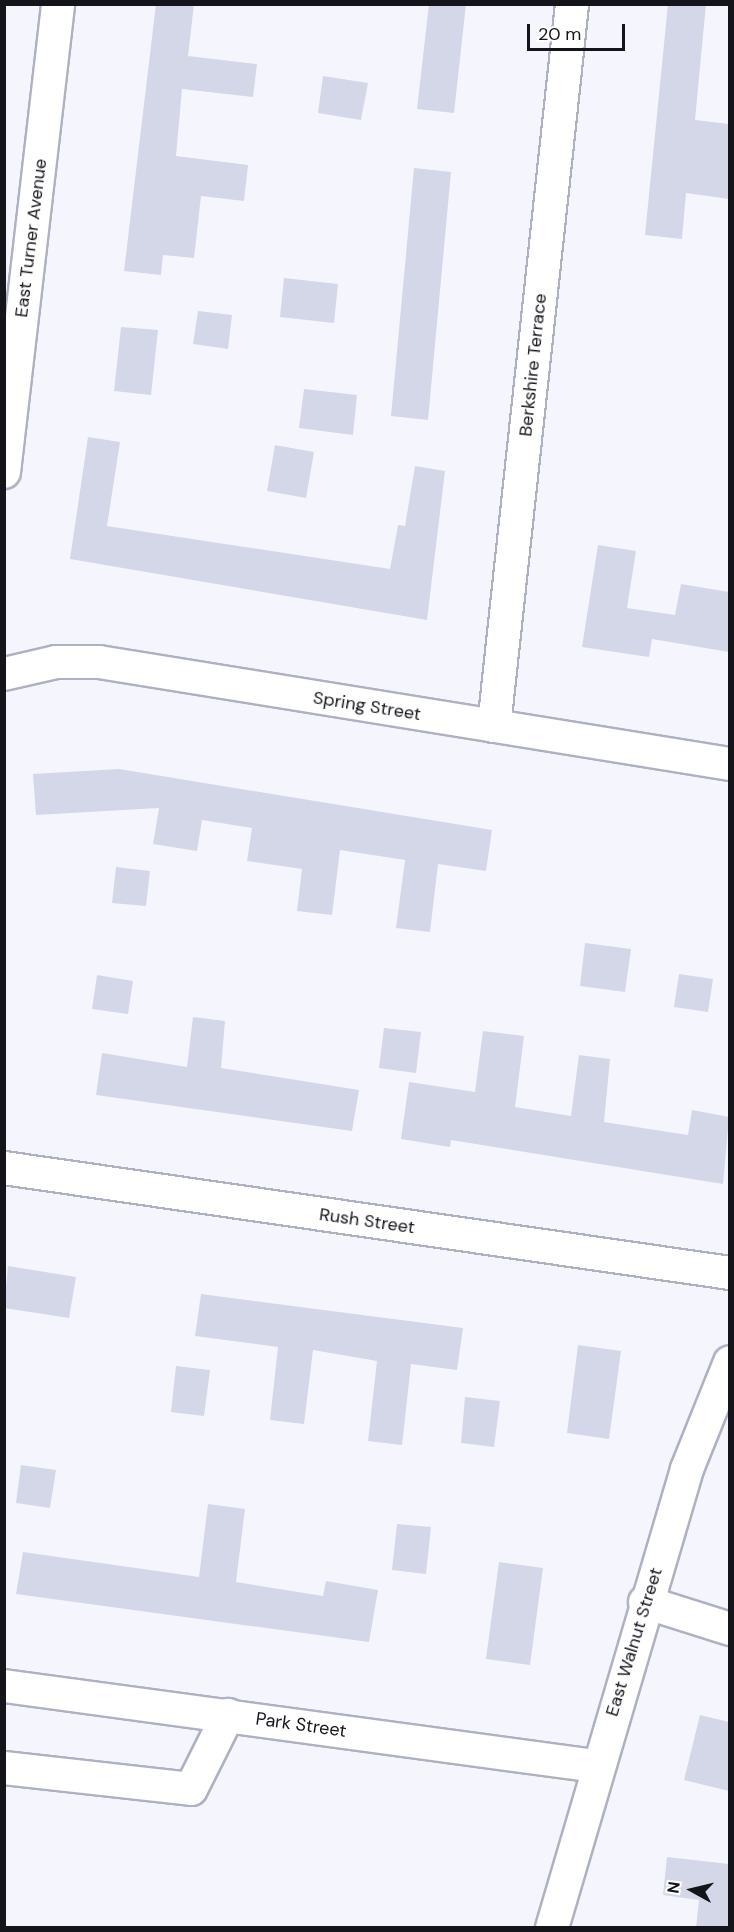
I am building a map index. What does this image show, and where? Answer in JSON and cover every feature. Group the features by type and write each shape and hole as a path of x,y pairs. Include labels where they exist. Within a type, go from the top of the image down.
{"street":[{"name":"East Turner Avenue","path":"4,472 58,4"},
{"name":"Berkshire Terrace","path":"494,726 572,4"},
{"name":"Spring Street","path":"4,674 56,662 99,662 729,765"},
{"name":"Rush Street","path":"4,1168 729,1273"},
{"name":"East Walnut Street","path":"552,1928 596,1766 645,1602 687,1469 729,1362"},
{"path":"645,1602 729,1629"},
{"name":"Park Street","path":"4,1686 228,1714 596,1766"},
{"path":"4,1767 191,1789 228,1714"}],"building":[{"path":"156,4 194,4 188,56 257,64 253,97 182,89 176,156 248,165 244,201 201,196 194,258 163,255 161,275 124,271"},
{"path":"429,4 466,4 454,113 417,109"},
{"path":"668,4 706,4 695,120 729,124 729,199 686,193 682,239 645,235"},
{"path":"323,76 368,83 361,120 318,113"},
{"path":"414,168 451,172 428,420 391,416"},
{"path":"284,278 338,284 334,323 280,317"},
{"path":"198,311 232,315 228,349 193,344"},
{"path":"121,327 158,330 151,395 114,391"},
{"path":"304,389 357,395 353,435 299,428"},
{"path":"88,437 120,442 107,526 390,569 398,525 405,526 415,466 445,471 427,620 70,559"},
{"path":"275,445 314,452 306,498 267,491"},
{"path":"598,545 636,551 627,608 675,615 681,584 729,592 729,652 652,639 649,657 582,647"},
{"path":"119,769 492,830 486,871 438,864 430,932 396,928 405,860 340,850 332,915 297,911 302,869 247,861 252,828 202,820 197,851 153,844 159,808 36,815 33,774"},
{"path":"116,867 150,871 146,906 112,903"},
{"path":"585,943 631,949 625,992 580,986"},
{"path":"679,974 713,979 708,1012 674,1007"},
{"path":"97,975 133,981 128,1014 92,1009"},
{"path":"193,1017 225,1021 221,1068 359,1090 352,1131 96,1095 102,1053 187,1067"},
{"path":"384,1028 421,1032 416,1073 379,1068"},
{"path":"483,1031 524,1036 515,1107 571,1116 579,1055 610,1059 604,1122 688,1135 692,1110 729,1117 723,1184 451,1140 450,1147 401,1139 409,1082 475,1092"},
{"path":"8,1266 76,1277 69,1318 4,1308"},
{"path":"201,1294 463,1328 457,1370 411,1364 402,1445 368,1441 377,1361 313,1350 304,1424 270,1420 278,1347 195,1336"},
{"path":"578,1345 621,1351 609,1439 567,1433"},
{"path":"176,1366 210,1370 204,1416 171,1412"},
{"path":"465,1397 500,1401 494,1447 461,1443"},
{"path":"21,1465 56,1470 50,1508 16,1503"},
{"path":"208,1504 245,1509 236,1582 323,1596 326,1581 378,1590 369,1642 16,1594 23,1552 199,1577"},
{"path":"397,1524 431,1527 426,1574 392,1570"},
{"path":"499,1562 543,1568 530,1665 486,1659"},
{"path":"700,1715 729,1722 729,1791 684,1780"},
{"path":"667,1857 729,1864 729,1928 696,1928 699,1900 663,1895"}]}
